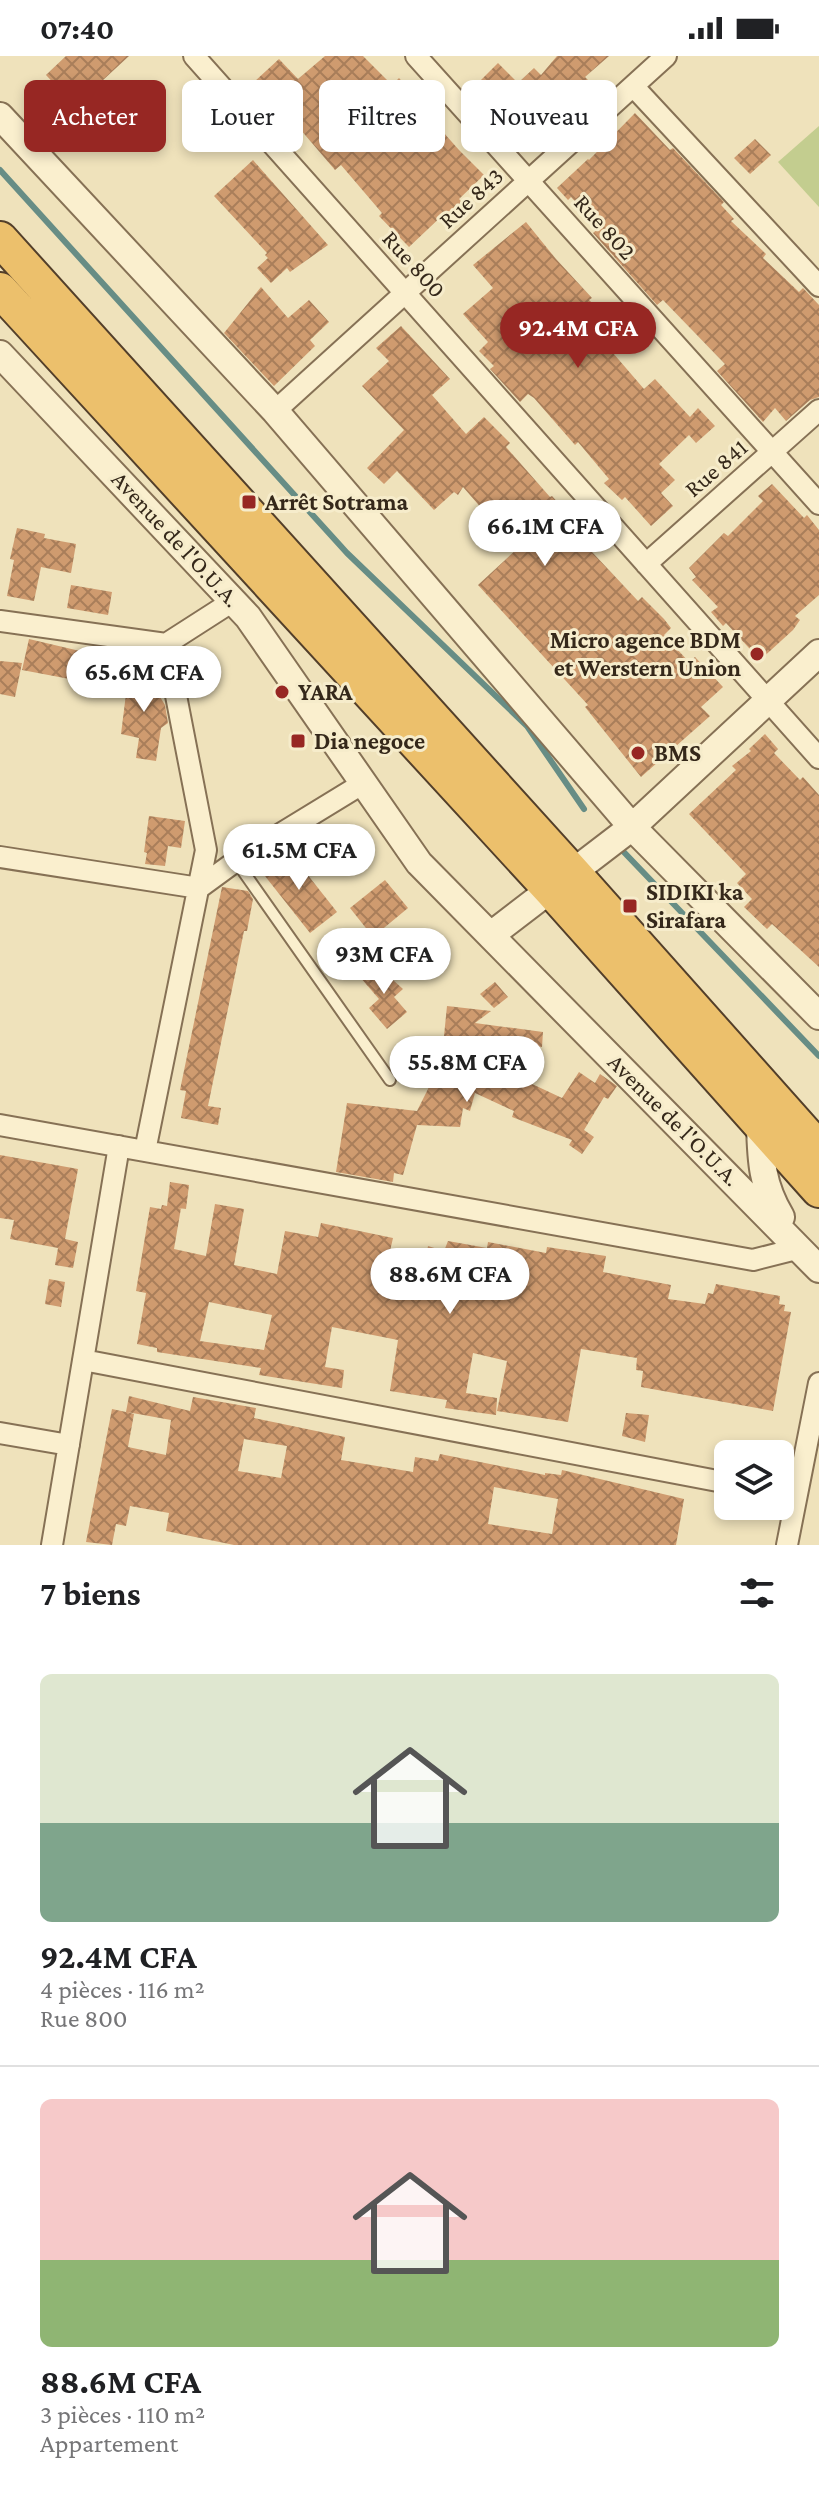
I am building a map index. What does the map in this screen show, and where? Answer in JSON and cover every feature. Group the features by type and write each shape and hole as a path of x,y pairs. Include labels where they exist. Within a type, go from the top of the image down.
{"highway":[{"name":"Avenue de l'O.U.A.","path":"0,239 563,882 760,1125 819,1190"},
{"name":"Avenue de l'O.U.A.","path":"0,290 819,1149"}],"street":[{"name":"Rue 800","path":"194,56 819,758"},
{"name":"Rue 802","path":"416,56 819,504"},
{"name":"Rue 843","path":"275,411 666,56"},
{"path":"633,86 819,286"},
{"path":"0,116 275,411 632,827 819,1016"},
{"name":"Avenue de l'O.U.A.","path":"0,354 233,601 275,654 419,863 819,1269"},
{"name":"Rue 841","path":"646,564 819,410"},
{"path":"0,621 166,644 233,601"},
{"path":"145,1151 206,850 166,644"},
{"path":"491,935 632,827 819,653"},
{"path":"0,857 199,888 236,861 362,784"},
{"path":"0,1125 753,1260 800,1248 770,1198 762,1171 760,1125"},
{"path":"52,1545 119,1146"},
{"path":"83,1360 714,1480"},
{"path":"794,1473 819,1383"},
{"path":"0,1433 69,1445"},
{"path":"787,1520 787,1545"}],"lane":[{"path":"236,861 390,1080"}],"green space":[{"path":"819,126 819,207 778,162"}],"building":[{"path":"66,56 129,56 103,80 51,80 46,75"},
{"path":"325,56 363,56 387,80 319,80 319,151 303,133 303,80 256,80 279,59 298,79"},
{"path":"557,56 609,56 585,77 588,80 521,80 534,68 541,75"},
{"path":"498,63 515,80 481,80"},
{"path":"635,113 724,202 721,205 734,219 731,221 766,254 763,258 799,292 803,288 819,305 819,397 810,400 786,421 775,408 763,422 717,371 725,364 663,300 657,305 593,233 599,228 571,197 568,200 557,188 597,152 617,152 617,131"},
{"path":"445,134 484,175 459,199 465,205 452,218 446,212 409,247 379,216 382,213 341,165 335,170 320,152 445,152"},
{"path":"755,139 771,155 750,174 734,158"},
{"path":"253,160 328,245 290,272 287,268 271,283 257,268 268,258 267,253 214,196"},
{"path":"526,222 592,298 589,300 619,329 608,340 617,350 613,353 644,389 655,379 690,417 698,408 715,426 696,443 689,435 659,464 675,480 661,493 673,506 651,526 625,497 622,500 604,483 609,479 534,398 528,394 520,402 490,369 494,366 479,351 488,342 463,314 493,288 473,265"},
{"path":"261,287 288,318 309,300 329,322 310,340 315,346 274,386 224,333"},
{"path":"401,326 450,379 432,395 466,434 484,417 510,443 506,447 598,547 592,552 638,601 642,597 664,619 671,628 664,635 689,662 695,657 723,687 701,707 710,716 641,777 585,707 588,705 478,585 517,549 463,487 458,495 454,492 434,510 397,471 384,484 367,468 404,430 362,386 389,361 376,348"},
{"path":"772,484 819,530 819,595 795,616 800,620 793,630 760,660 726,623 723,626 711,612 718,607 692,580 696,577 689,568 724,533 728,536 763,501 758,496"},
{"path":"17,528 45,534 44,538 76,544 71,573 41,567 34,601 7,596 14,560 10,559"},
{"path":"71,585 112,592 108,615 67,608"},
{"path":"29,639 101,656 96,684 22,670"},
{"path":"0,661 22,663 15,697 0,694"},
{"path":"129,670 153,674 152,684 165,705 168,723 161,728 156,761 136,758 139,738 121,734"},
{"path":"765,734 778,749 774,753 819,795 819,967 772,924 767,929 744,907 752,899 737,883 746,874 689,814 736,770 732,766 751,751 749,749"},
{"path":"149,816 185,821 181,848 168,846 165,866 145,864"},
{"path":"288,850 337,912 310,933 261,871"},
{"path":"385,880 408,908 373,937 350,908"},
{"path":"222,887 248,891 253,899 208,1106 221,1108 218,1125 181,1118 186,1091 180,1090"},
{"path":"374,963 403,989 394,997 407,1012 387,1029 369,1008 379,999 359,976"},
{"path":"495,982 508,997 494,1008 480,994"},
{"path":"447,1006 491,1011 475,1023 543,1032 542,1047 524,1045 515,1076 562,1098 579,1072 595,1083 600,1074 617,1086 608,1099 604,1097 584,1130 594,1137 582,1154 569,1145 572,1140 512,1117 514,1111 475,1093 470,1111 463,1108 460,1127 417,1125 403,1175 394,1173 393,1182 336,1172 347,1103 417,1111 432,1075 497,1087 507,1047 496,1046 496,1042 444,1036"},
{"path":"0,1155 78,1169 65,1239 78,1242 73,1268 55,1265 58,1248 10,1239 14,1220 0,1218"},
{"path":"170,1182 189,1185 186,1209 181,1208 174,1249 206,1256 215,1204 244,1209 234,1265 277,1274 285,1231 318,1237 321,1223 393,1238 390,1251 426,1257 428,1246 444,1251 448,1241 487,1248 488,1242 546,1253 547,1247 606,1256 603,1272 671,1285 668,1299 705,1304 708,1293 713,1294 716,1284 780,1296 779,1304 785,1305 784,1311 791,1312 773,1411 641,1387 643,1371 636,1370 637,1358 581,1349 568,1422 497,1411 507,1361 473,1353 466,1393 497,1398 496,1415 445,1408 447,1400 390,1391 398,1340 332,1327 325,1367 344,1370 342,1388 259,1375 261,1368 157,1352 157,1348 137,1344 146,1293 136,1291 150,1207 161,1209 162,1205 167,1206","holes":["209,1302 272,1315 264,1350 200,1341"]},
{"path":"49,1279 65,1282 61,1307 45,1304"},
{"path":"129,1396 190,1411 193,1397 256,1408 254,1418 345,1437 341,1460 413,1472 415,1457 438,1461 440,1454 545,1475 561,1475 562,1470 684,1499 676,1545 234,1545 166,1531 169,1513 130,1506 126,1526 116,1524 112,1545 86,1542 112,1409 126,1412","holes":["127,1412 171,1420 166,1455 128,1447 134,1414","244,1439 287,1446 281,1478 238,1471","494,1487 558,1499 552,1534 488,1524"]},
{"path":"626,1413 649,1415 645,1442 622,1436"}],"waterway":[{"path":"0,170 347,553 527,726 584,809"},
{"path":"619,847 819,1056"}],"place":[{"name":"Arrêt Sotrama","path":"249,502"},
{"name":"Micro agence BDM et Werstern Union","path":"757,654"},
{"name":"YARA","path":"282,692"},
{"name":"Dia negoce","path":"298,741"},
{"name":"BMS","path":"638,753"},
{"name":"SIDIKI ka Sirafara","path":"630,906"}]}
